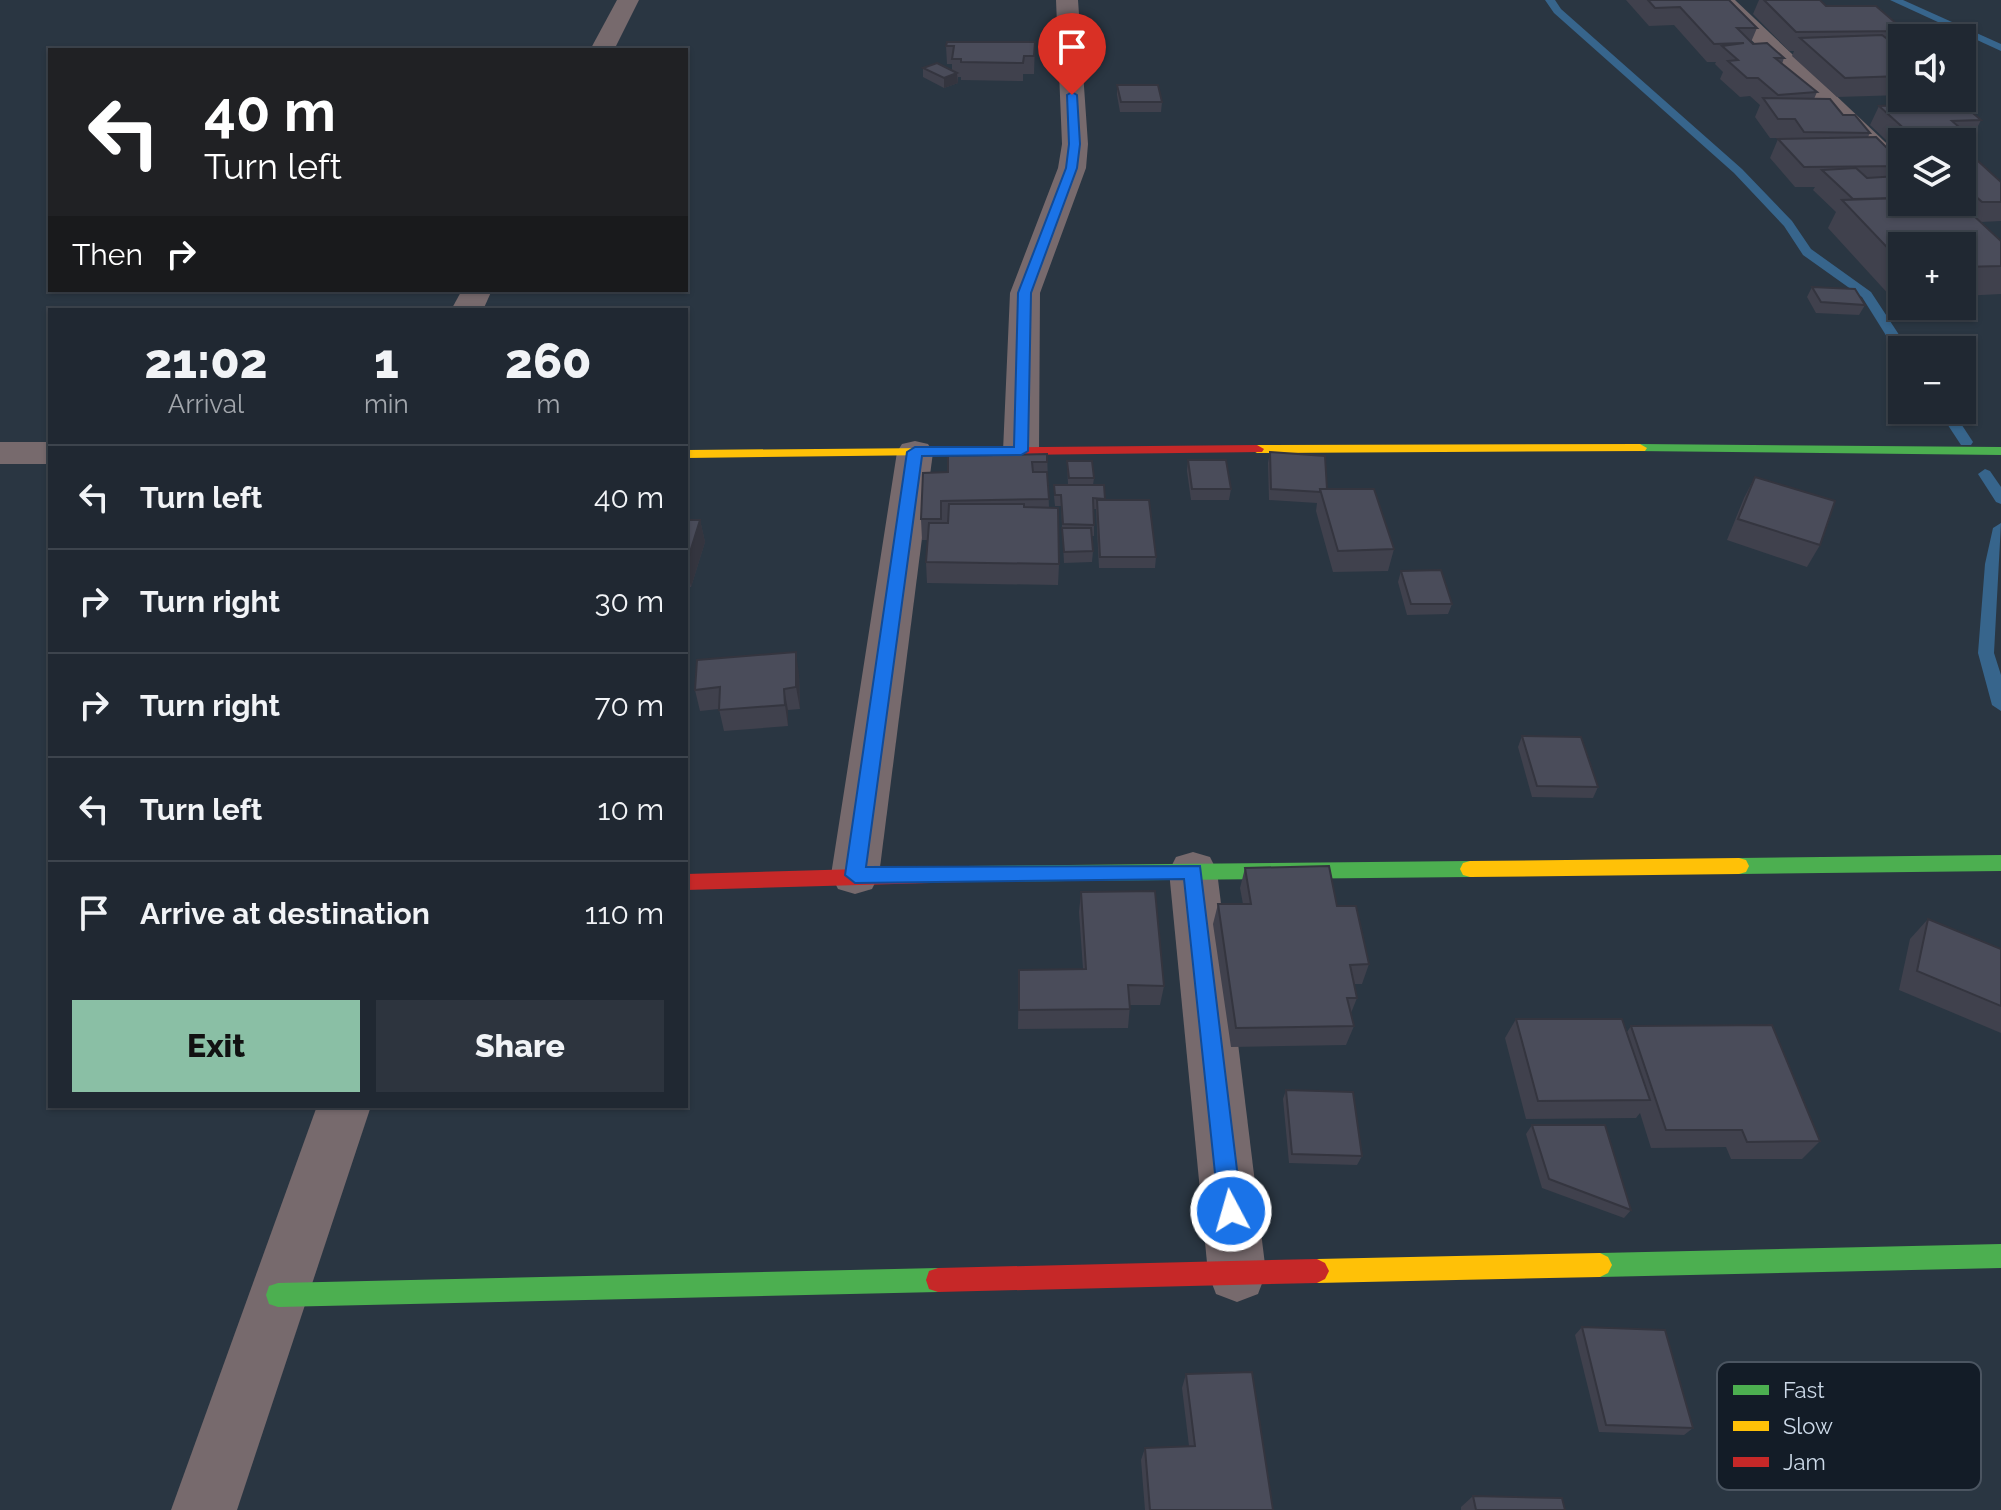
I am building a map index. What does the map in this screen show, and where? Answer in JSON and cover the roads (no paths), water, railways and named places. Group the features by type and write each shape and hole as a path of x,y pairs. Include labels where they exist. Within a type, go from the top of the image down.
{"street":[{"path":"603,48 628,0"},
{"path":"1021,451 1025,293 1072,168 1075,144 1067,0"},
{"path":"1722,0 1888,160"},
{"path":"688,454 1431,447 2001,451"},
{"path":"855,875 915,452"},
{"path":"0,453 48,453"},
{"path":"688,882 855,875 2001,863"},
{"path":"1193,871 1237,1273"},
{"path":"204,1510 343,1108"},
{"path":"278,1295 2001,1256"}],"waterway":[{"path":"1550,0 1557,11 1738,171 1788,224 1807,252 1867,295 1893,336"},
{"path":"1895,0 2001,48"},
{"path":"1954,424 1966,442"},
{"path":"1985,474 2001,499"},
{"path":"2001,528 1993,564 1986,653 2001,705"}]}
